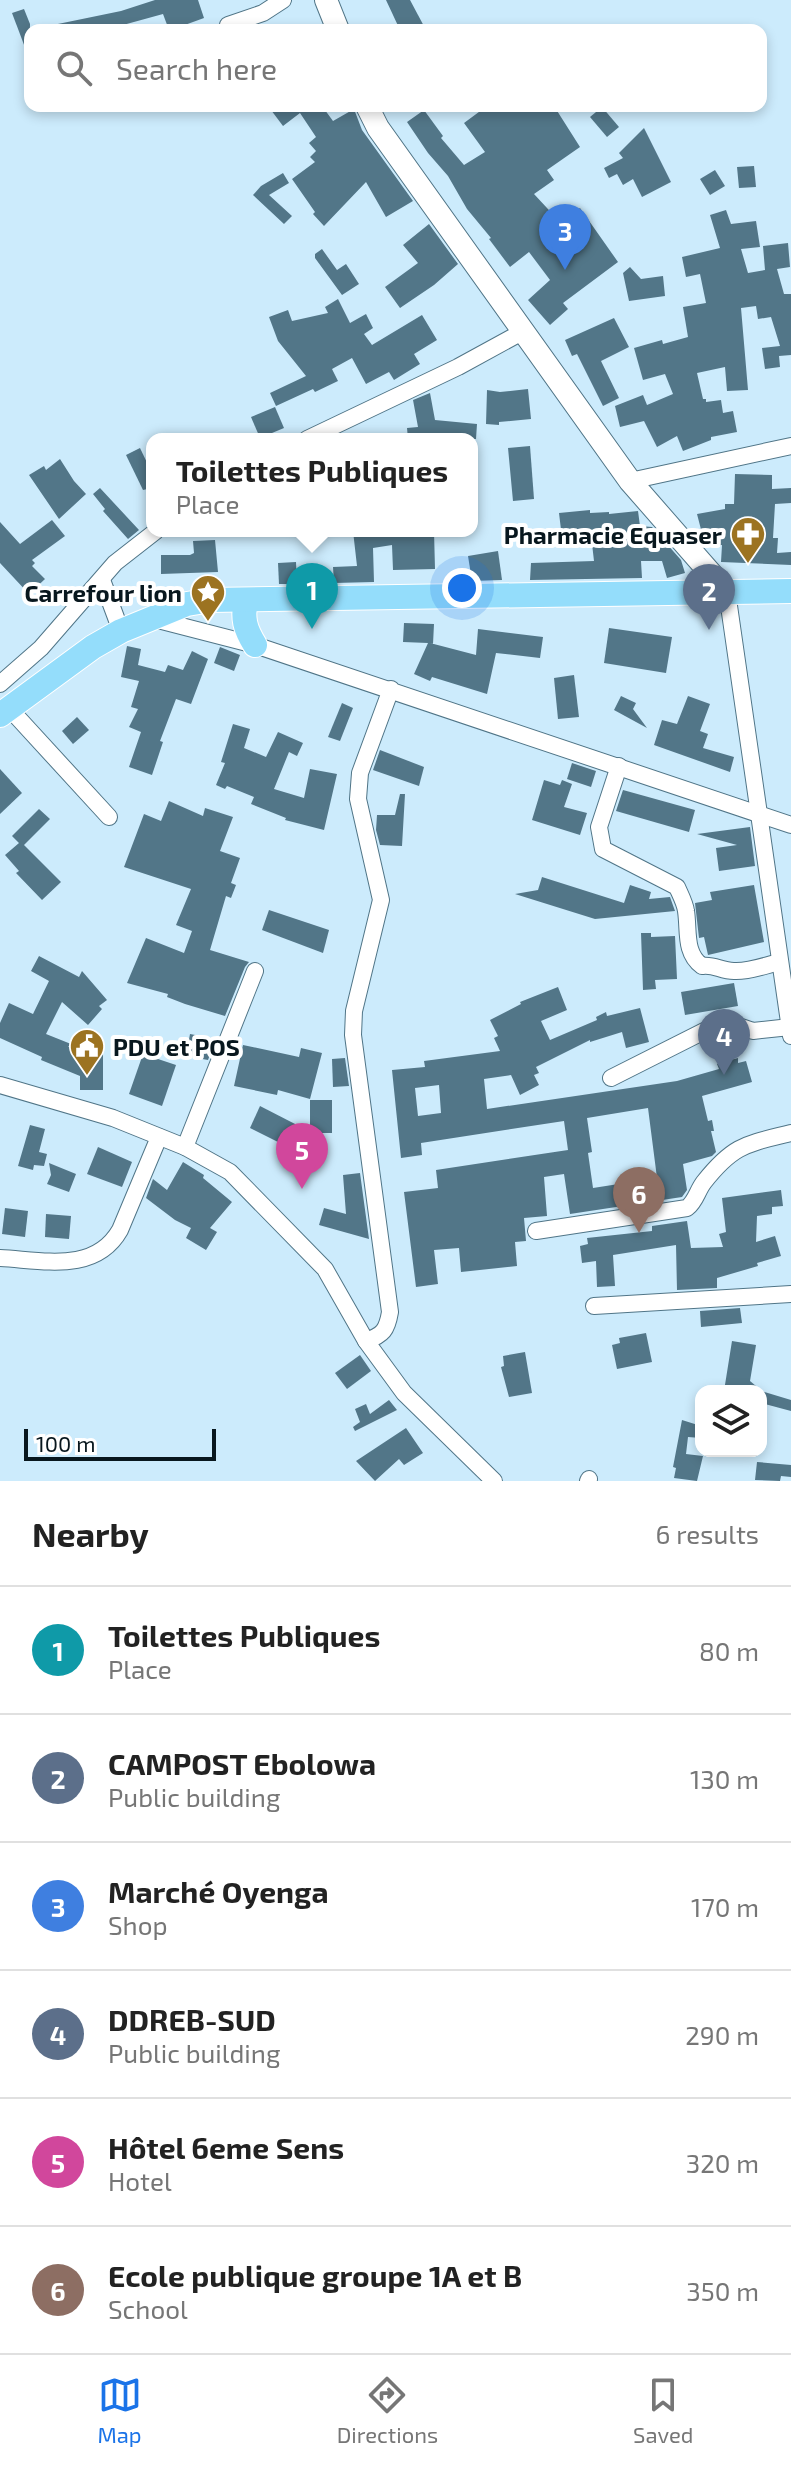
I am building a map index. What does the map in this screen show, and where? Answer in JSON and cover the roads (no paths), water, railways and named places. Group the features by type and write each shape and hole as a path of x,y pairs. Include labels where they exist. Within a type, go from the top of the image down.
{"main road":[{"path":"326,0 336,24"},
{"path":"370,112 378,128 630,481 727,592"},
{"path":"4,711 93,647 121,631 187,604 211,600 791,591"},
{"path":"246,600 243,614 246,631 255,645"}],"street":[{"path":"231,24 263,13 283,0"},
{"path":"320,433 458,367 522,332"},
{"path":"630,481 791,446"},
{"path":"0,684 41,648 128,552 148,537"},
{"path":"102,580 121,631"},
{"path":"611,1078 724,1021 753,1031 790,1031 788,990 780,962 727,592"},
{"path":"154,619 255,645 791,825"},
{"path":"366,1341 381,1335 390,1312 353,1023 381,900 358,799 358,786 391,689"},
{"path":"4,711 109,817"},
{"path":"619,766 599,827 603,849 677,887 686,910 686,934 695,961 702,966 713,965 739,972 780,962"},
{"path":"185,1147 255,971"},
{"path":"0,1085 113,1118 185,1147 230,1172 325,1269 366,1341 404,1393 494,1481"},
{"path":"536,1231 687,1208 694,1203 704,1182 737,1149 791,1133"},
{"path":"0,1258 74,1261 98,1254 120,1230 159,1137"},
{"path":"594,1306 791,1294"}],"place":[{"name":"Marché Oyenga","path":"565,270"},
{"name":"Pharmacie Equaser","path":"748,565"},
{"name":"Carrefour lion","path":"208,623"},
{"name":"Toilettes Publiques","path":"312,629"},
{"name":"CAMPOST Ebolowa","path":"709,630"},
{"name":"DDREB-SUD","path":"724,1075"},
{"name":"PDU et POS","path":"87,1077"},
{"name":"Hôtel 6eme Sens","path":"302,1189"},
{"name":"Ecole publique groupe 1A et B","path":"639,1233"}]}
